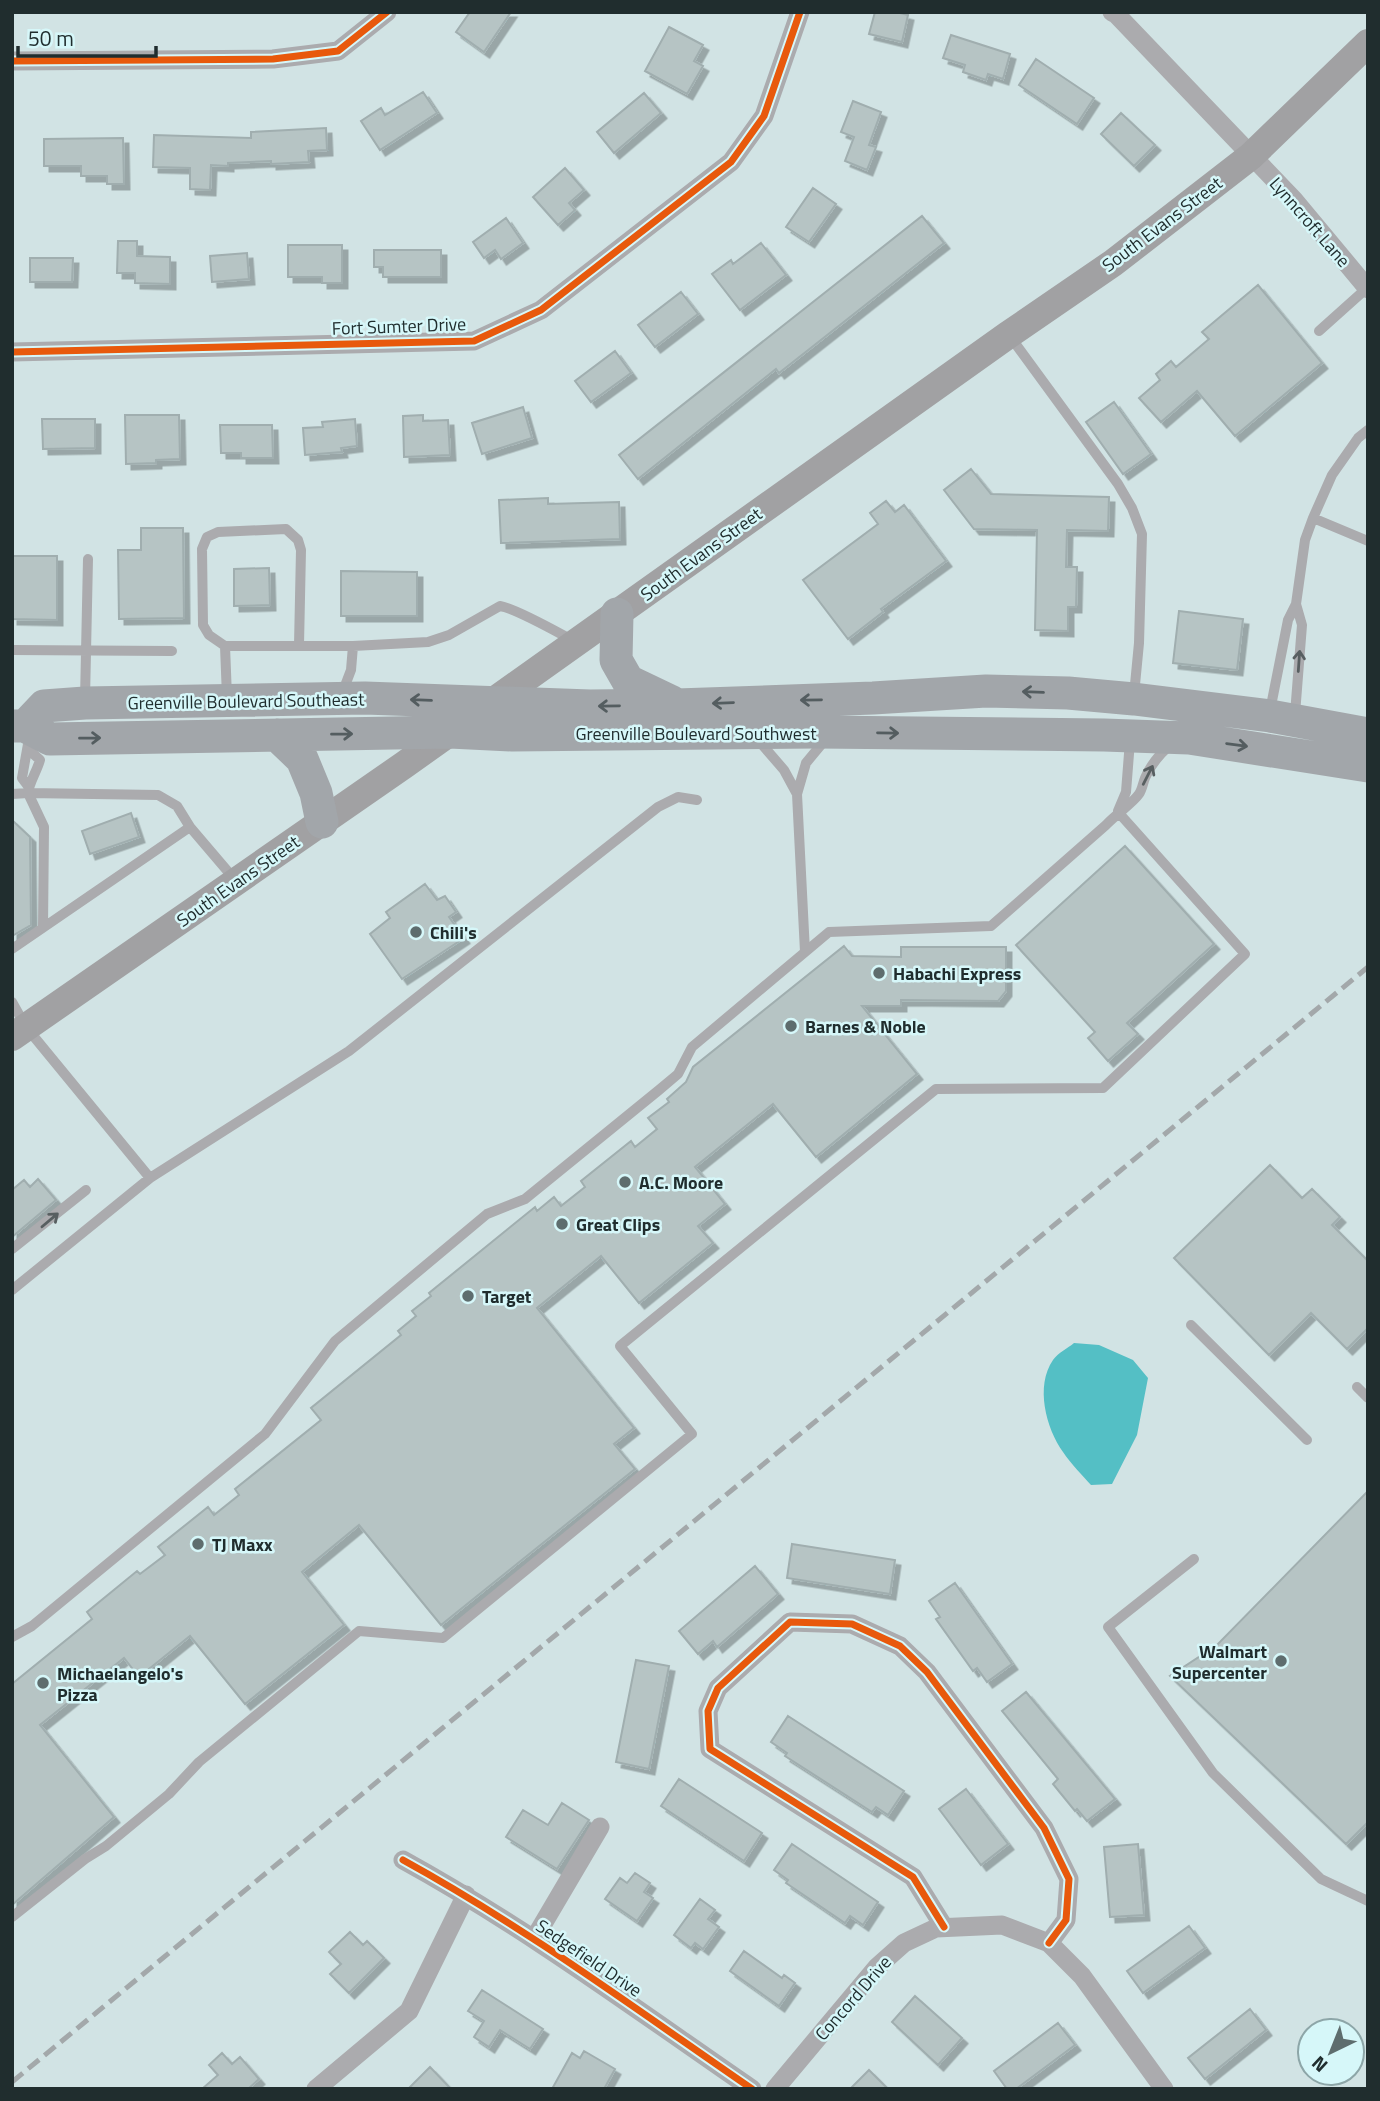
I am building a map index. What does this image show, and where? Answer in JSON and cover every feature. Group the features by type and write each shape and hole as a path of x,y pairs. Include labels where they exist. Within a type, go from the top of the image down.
{"highway":[{"path":"617,614 616,660 628,681 677,705"},
{"name":"Greenville Boulevard Southeast","path":"22,734 44,706 85,703 228,700 352,689 489,703"},
{"name":"Greenville Boulevard Southwest","path":"489,703 677,705 986,691 1134,699 1271,716 1368,734"},
{"path":"1012,734 1060,715 1109,716 1118,713 1134,699"},
{"path":"1130,736 1142,722 1271,716"},
{"name":"Greenville Boulevard Southwest","path":"22,734 50,739 450,732 512,735 832,733 1130,736 1178,738 1368,766"},
{"path":"277,735 302,759 316,793 322,822"}],"main road":[{"name":"South Evans Street","path":"19,1032 322,822 1113,263 1251,156 1368,43"}],"street":[{"path":"12,61 273,59 338,51 387,12"},
{"name":"Fort Sumter Drive","path":"12,352 474,341 541,310 731,162 764,116 800,12"},
{"name":"Lynncroft Lane","path":"1112,12 1294,200 1367,289"},
{"path":"944,1927 912,1877 710,1749 708,1711 718,1688 790,1622 852,1624 900,1646 927,1672 1045,1828 1069,1879 1066,1920 1049,1943"},
{"path":"534,1939 600,1827"},
{"name":"Sedgefield Drive","path":"403,1860 466,1895 534,1939 752,2089"},
{"path":"316,2089 409,2011 466,1895"},
{"name":"Concord Drive","path":"775,2089 877,1967 904,1943 936,1928 1002,1925 1049,1943 1082,1976 1164,2089"}],"lane":[{"path":"1319,331 1367,289"},
{"path":"1008,335 1118,484 1132,508 1142,534 1139,643 1134,699"},
{"path":"1271,716 1288,620 1296,604 1305,540 1312,518 1332,475 1358,438 1368,430"},
{"path":"1312,518 1368,541"},
{"path":"299,645 301,550 298,540 286,529 218,532 207,537 202,549 203,625 209,635 225,646 353,646 428,642 449,635 476,617 500,606 510,607 578,642"},
{"path":"85,703 88,559"},
{"path":"1271,716 1302,625 1296,604"},
{"path":"225,646 228,700"},
{"path":"352,689 353,646"},
{"path":"12,650 172,651"},
{"path":"752,733 784,770 797,794"},
{"path":"805,952 797,794 806,763 832,733"},
{"path":"22,734 22,778 44,827 43,926"},
{"path":"22,734 40,761 28,790"},
{"path":"1118,812 1126,792 1130,736"},
{"path":"12,1637 32,1626 265,1434 335,1341 487,1214 525,1199 659,1090 678,1074 692,1047 829,932 991,926 1140,794 1147,775 1160,755 1178,738"},
{"path":"12,794 28,790 70,795 158,794 177,806 190,827 237,881"},
{"path":"12,1290 150,1178 349,1051 658,807 678,797 697,800"},
{"path":"12,1917 158,1803 199,1762 359,1631 443,1638 692,1434 620,1346 936,1088 1103,1088 1245,954 1118,812"},
{"path":"12,949 190,827"},
{"path":"12,1002 19,1032 150,1178"},
{"path":"12,1250 86,1190"},
{"path":"1191,1325 1307,1440"},
{"path":"1357,1387 1368,1398"},
{"path":"1194,1559 1108,1627 1213,1773 1321,1879 1368,1901"}],"water":[{"path":"1074,1343 1099,1345 1133,1360 1148,1378 1137,1435 1112,1484 1091,1485 1063,1452 1048,1419 1044,1394 1048,1370 1055,1357"}],"building":[{"path":"470,12 511,12 484,52 456,32"},
{"path":"875,12 908,15 902,42 869,34"},
{"path":"669,27 703,45 694,61 703,66 687,94 645,71"},
{"path":"951,35 1010,54 1003,79 988,74 986,80 963,72 965,65 943,58"},
{"path":"1036,59 1094,98 1077,124 1019,85"},
{"path":"423,92 437,113 380,150 361,121 381,108 385,115"},
{"path":"644,93 661,113 614,153 597,132"},
{"path":"853,101 881,112 869,145 876,147 867,170 845,161 854,137 841,132"},
{"path":"1121,113 1155,145 1134,166 1101,134"},
{"path":"326,128 327,150 308,151 309,162 271,164 271,161 228,163 228,166 211,165 210,190 190,189 190,168 153,167 154,135 251,138 251,132"},
{"path":"123,138 124,184 107,184 107,176 81,176 81,166 44,166 44,139"},
{"path":"565,168 584,190 569,203 575,210 558,225 533,197"},
{"path":"813,188 836,204 809,242 786,227"},
{"path":"922,216 944,243 779,373 776,369 638,479 619,455"},
{"path":"506,218 523,243 501,259 495,250 484,258 473,242"},
{"path":"118,241 137,241 137,256 170,257 170,284 135,283 135,273 117,273"},
{"path":"761,243 786,275 740,310 712,274 731,260 733,264"},
{"path":"288,245 342,245 342,283 322,283 322,277 288,277"},
{"path":"374,250 441,250 441,277 383,277 383,267 374,267"},
{"path":"247,253 249,279 212,282 210,256"},
{"path":"30,258 73,258 72,282 30,282"},
{"path":"1258,285 1322,363 1235,436 1197,391 1161,422 1139,398 1160,380 1156,374 1171,361 1176,367 1209,339 1202,332"},
{"path":"681,292 698,314 655,347 638,325"},
{"path":"615,351 631,373 591,402 575,381"},
{"path":"1114,402 1151,454 1123,474 1086,422"},
{"path":"523,407 532,438 482,454 472,423"},
{"path":"125,415 179,415 180,459 126,464"},
{"path":"423,415 423,421 448,420 450,455 404,457 403,416"},
{"path":"42,419 95,419 95,448 43,449"},
{"path":"355,419 357,446 341,448 342,452 305,455 303,428 323,427 322,422"},
{"path":"220,425 272,425 273,458 241,458 241,453 221,453"},
{"path":"971,469 991,494 1109,497 1108,531 1067,530 1066,567 1077,567 1076,607 1068,607 1068,631 1035,630 1037,530 974,529 944,490"},
{"path":"548,498 548,504 619,502 620,539 501,543 499,500"},
{"path":"886,501 895,512 904,505 946,561 881,609 883,612 848,639 803,580 878,524 870,513"},
{"path":"141,528 183,528 184,618 119,619 118,550 141,550"},
{"path":"12,556 57,556 57,620 12,619"},
{"path":"269,568 270,605 234,606 234,569"},
{"path":"341,571 417,572 417,616 341,616"},
{"path":"1179,611 1243,619 1237,670 1173,663"},
{"path":"131,813 139,837 90,854 82,831"},
{"path":"12,820 30,837 31,925 12,936"},
{"path":"1125,846 1214,944 1127,1023 1138,1034 1108,1061 1088,1038 1095,1032 1016,945"},
{"name":"Chili's","path":"425,884 437,900 445,896 456,912 449,917 464,938 402,979 370,934 390,918 386,912"},
{"path":"844,946 852,956 901,957 901,947 1006,947 1006,991 998,1001 901,1000 901,1006 862,1006 917,1074 816,1157 773,1104 695,1167 725,1204 698,1226 713,1243 639,1303 601,1256 537,1308 634,1428 614,1444 635,1469 441,1625 359,1525 302,1572 344,1625 245,1704 190,1636 139,1677 124,1658 40,1725 114,1817 12,1905 12,1684 92,1619 87,1612 137,1571 140,1574 165,1555 158,1547 208,1507 214,1515 239,1495 235,1489 321,1420 311,1408 401,1335 398,1331 416,1316 412,1311 431,1296 429,1293 535,1207 537,1211 554,1197 561,1206 585,1187 581,1181 631,1141 635,1147 657,1129 648,1118 669,1102 667,1099 686,1082 693,1067"},
{"path":"1270,1165 1302,1198 1312,1189 1340,1217 1332,1225 1368,1261 1368,1328 1347,1349 1311,1313 1269,1355 1174,1258"},
{"path":"38,1179 56,1200 12,1237 12,1190 24,1180 30,1187"},
{"name":"Walmart Supercenter","path":"1368,1491 1368,1822 1346,1844 1170,1676 1217,1645"},
{"path":"792,1544 895,1560 890,1594 787,1578"},
{"path":"755,1566 778,1594 717,1647 713,1641 698,1654 679,1631"},
{"path":"955,1583 1012,1664 987,1682 977,1668 973,1671 936,1619 940,1617 929,1601"},
{"path":"636,1660 669,1666 649,1769 616,1762"},
{"path":"1026,1692 1115,1799 1087,1821 1053,1784 1058,1779 1002,1711"},
{"path":"788,1716 904,1791 888,1815 876,1807 872,1812 785,1756 787,1753 771,1742"},
{"path":"679,1779 762,1833 744,1861 661,1806"},
{"path":"966,1789 1008,1844 981,1865 939,1809"},
{"path":"562,1803 589,1820 557,1869 506,1837 523,1810 548,1825"},
{"path":"792,1844 878,1902 863,1925 850,1916 845,1923 786,1883 788,1880 774,1870"},
{"path":"1138,1844 1144,1915 1110,1917 1104,1847"},
{"path":"635,1873 650,1883 644,1892 653,1898 637,1921 605,1899 620,1878 627,1883"},
{"path":"700,1899 715,1910 708,1919 719,1927 703,1949 695,1943 691,1948 674,1935"},
{"path":"1189,1926 1205,1948 1143,1993 1127,1971"},
{"path":"350,1932 363,1945 367,1941 384,1958 349,1993 330,1974 341,1964 329,1952"},
{"path":"744,1951 782,1978 784,1975 795,1983 779,2006 730,1971"},
{"path":"482,1990 543,2029 530,2049 500,2030 489,2047 474,2037 484,2021 468,2011"},
{"path":"915,1996 962,2038 938,2065 892,2022"},
{"path":"1250,2009 1266,2030 1205,2079 1188,2058"},
{"path":"1058,2023 1075,2045 1016,2089 1007,2089 994,2071"},
{"path":"584,2051 615,2069 604,2089 552,2089 572,2053 580,2058"},
{"path":"222,2053 232,2064 240,2057 259,2079 248,2089 202,2089 218,2075 209,2065"},
{"path":"430,2067 451,2089 408,2089"},
{"path":"869,2070 888,2089 850,2089"}],"railway":[{"path":"12,2082 1368,967"}],"cycle path":[{"path":"12,61 273,59 338,51 387,12"},
{"path":"12,352 474,341 541,310 731,162 764,116 800,12"},
{"path":"944,1927 913,1877 710,1749 708,1711 718,1688 790,1622 852,1624 900,1646 927,1672 1044,1828 1069,1879 1066,1920 1049,1943"},
{"path":"403,1860 537,1941 752,2089"}],"place":[{"name":"Chili's","path":"416,932"},
{"name":"Habachi Express","path":"879,973"},
{"name":"Barnes & Noble","path":"791,1026"},
{"name":"A.C. Moore","path":"625,1182"},
{"name":"Great Clips","path":"562,1224"},
{"name":"Target","path":"468,1296"},
{"name":"TJ Maxx","path":"198,1544"},
{"name":"Walmart Supercenter","path":"1281,1661"},
{"name":"Michaelangelo's Pizza","path":"43,1683"}]}
